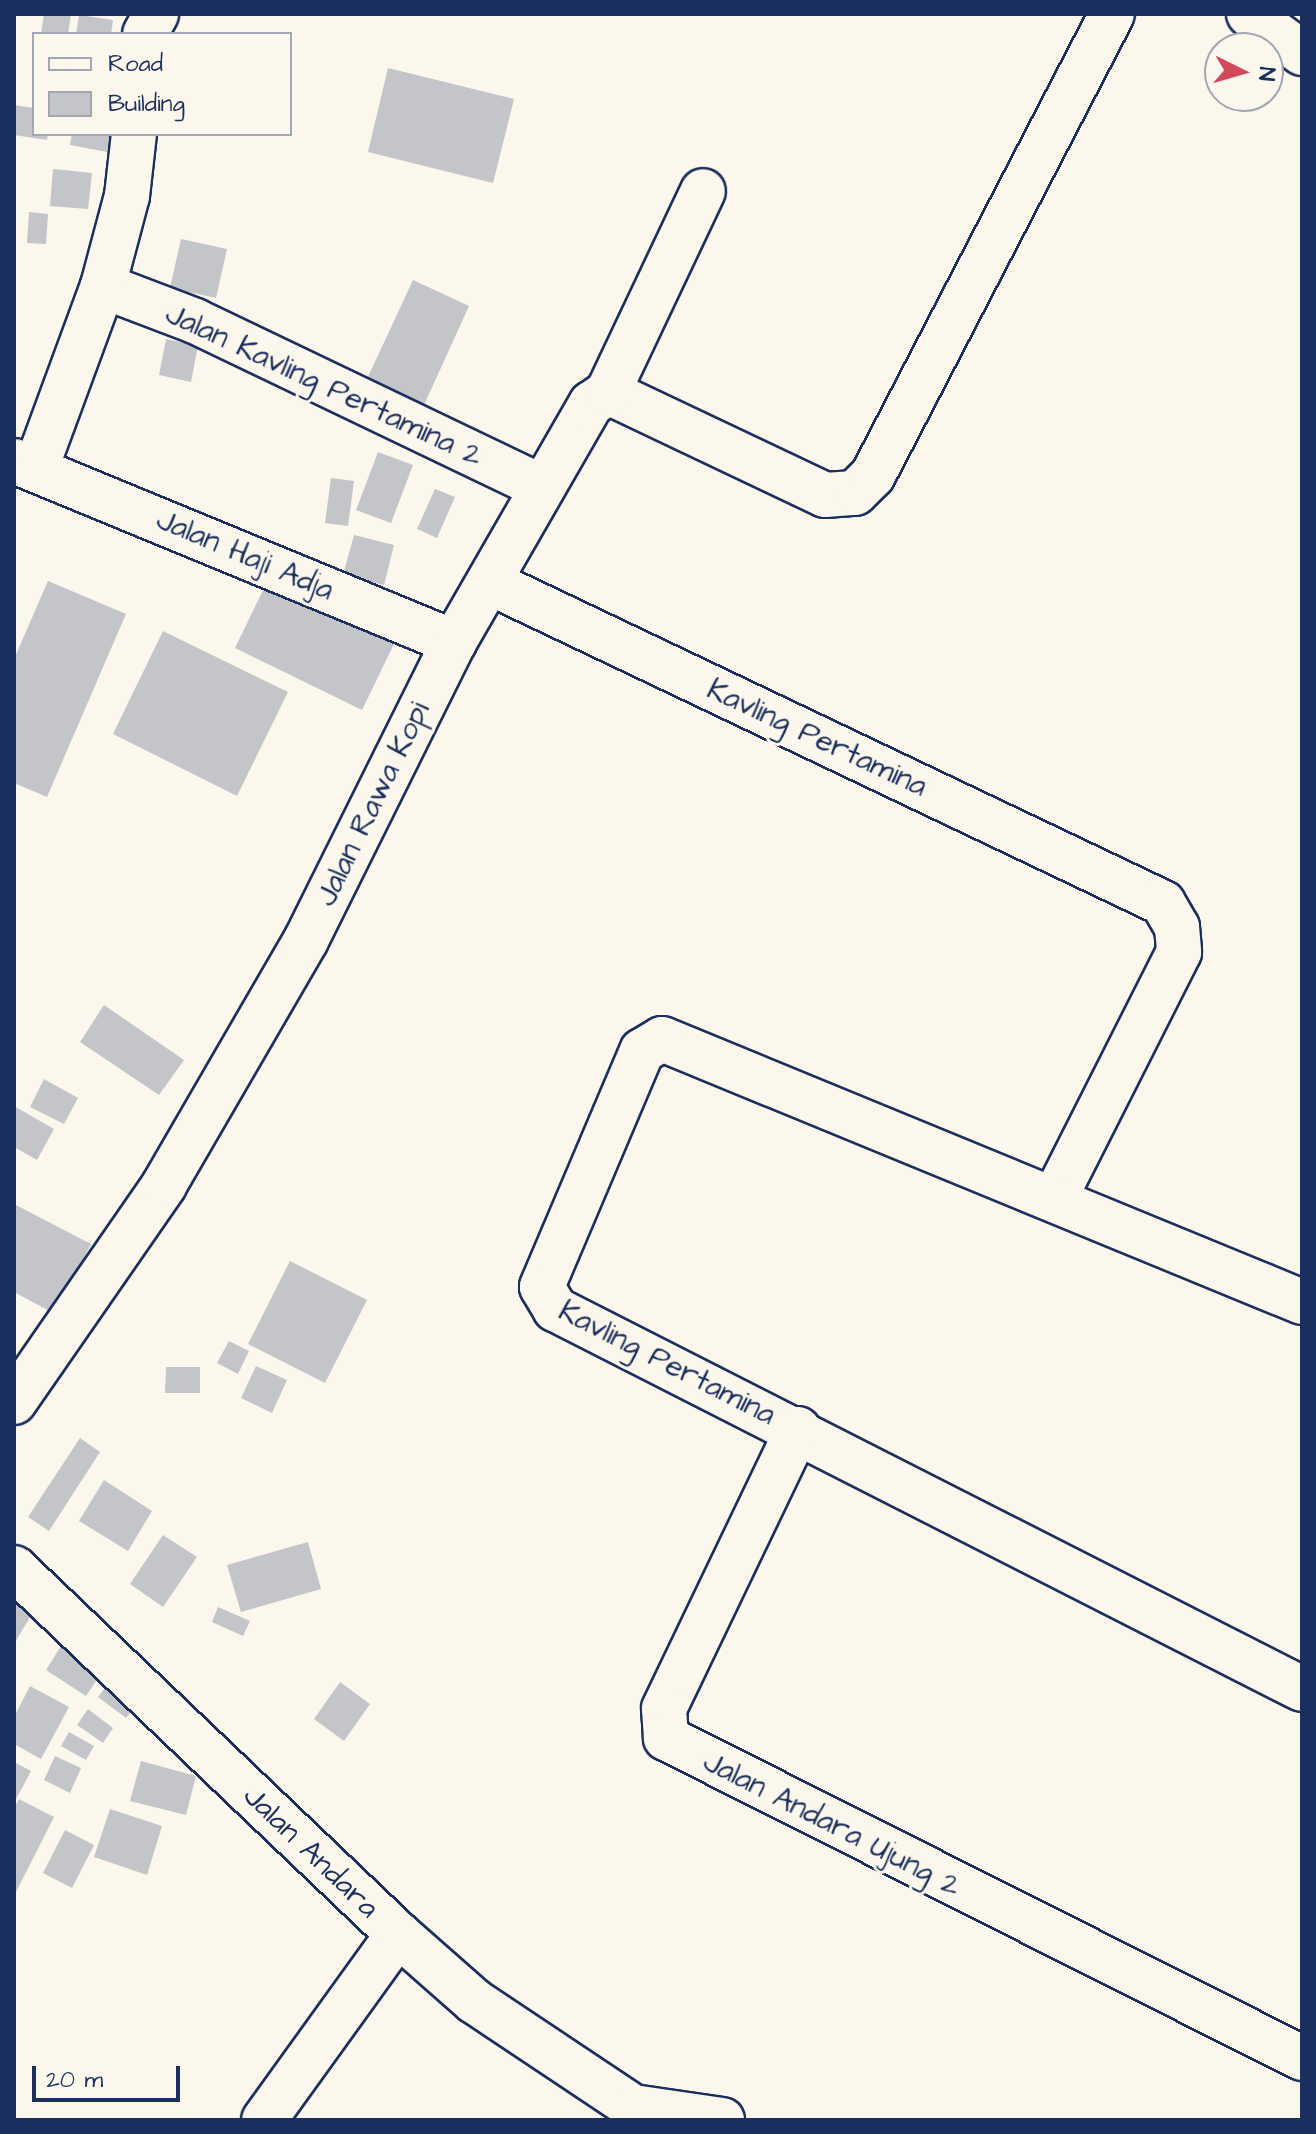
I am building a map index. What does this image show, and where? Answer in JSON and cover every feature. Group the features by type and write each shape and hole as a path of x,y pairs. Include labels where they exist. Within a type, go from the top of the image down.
{"street":[{"path":"146,32 156,14"},
{"path":"608,392 825,495 855,493 873,475 1112,14"},
{"path":"1249,14 1302,53"},
{"path":"25,464 103,286 127,196 134,136"},
{"name":"Jalan Rawa Kopi","path":"14,1402 164,1185 278,990 454,642 506,590 542,487 591,404 608,392 703,191"},
{"name":"Jalan Kavling Pertamina 2","path":"103,286 195,321 542,487"},
{"name":"Jalan Haji Adja","path":"25,464 454,642"},
{"name":"Kavling Pertamina","path":"506,590 1163,903 1177,927 1179,952 1055,1197"},
{"name":"Kavling Pertamina","path":"1302,1302 677,1040 651,1040 545,1273 544,1300 1302,1689"},
{"name":"Jalan Andara Ujung 2","path":"798,1429 664,1709 666,1738 1302,2058"},
{"name":"Jalan Andara","path":"14,1568 398,1934 539,2049 638,2113 722,2120"},
{"path":"264,2120 398,1934"}],"building":[{"path":"44,14 71,14 68,32 41,32"},
{"path":"79,15 113,20 111,32 76,32"},
{"path":"388,68 514,99 493,183 368,152"},
{"path":"14,105 32,108 32,136 48,136 47,140 14,135"},
{"path":"72,136 126,136 123,155 70,145"},
{"path":"53,169 92,173 88,209 50,206"},
{"path":"29,212 48,214 46,244 27,243"},
{"path":"181,239 227,249 216,298 170,288"},
{"path":"413,280 469,306 424,405 367,379"},
{"path":"166,339 198,346 191,382 159,375"},
{"path":"378,452 413,465 391,523 356,510"},
{"path":"331,478 354,481 348,526 325,523"},
{"path":"435,489 455,497 437,538 417,529"},
{"path":"354,535 394,545 384,585 343,575"},
{"path":"48,581 126,614 47,797 14,783 14,659"},
{"path":"267,582 394,644 362,710 235,648"},
{"path":"163,631 288,692 237,796 113,734"},
{"path":"104,1005 184,1060 159,1095 80,1042"},
{"path":"44,1079 78,1098 64,1124 30,1107"},
{"path":"14,1106 54,1129 37,1160 14,1147"},
{"path":"14,1204 91,1244 55,1314 14,1292"},
{"path":"290,1261 367,1300 325,1383 248,1344"},
{"path":"229,1341 249,1351 238,1374 217,1363"},
{"path":"256,1366 287,1380 272,1413 241,1398"},
{"path":"166,1367 200,1367 200,1393 165,1393"},
{"path":"80,1438 100,1452 49,1531 28,1517"},
{"path":"104,1480 152,1511 128,1551 79,1521"},
{"path":"163,1535 197,1557 163,1607 130,1584"},
{"path":"308,1542 321,1589 241,1612 227,1565"},
{"path":"14,1599 33,1612 14,1644"},
{"path":"218,1607 250,1621 243,1636 212,1622"},
{"path":"63,1643 104,1669 86,1696 46,1670"},
{"path":"340,1682 370,1704 344,1741 314,1719"},
{"path":"109,1683 137,1704 126,1718 98,1697"},
{"path":"30,1686 69,1707 41,1759 14,1744 14,1717"},
{"path":"88,1709 113,1728 103,1743 77,1725"},
{"path":"69,1732 94,1746 86,1760 61,1746"},
{"path":"55,1756 81,1768 70,1793 44,1780"},
{"path":"141,1761 196,1776 186,1815 130,1801"},
{"path":"14,1762 31,1771 14,1803"},
{"path":"19,1799 54,1817 14,1896 14,1808"},
{"path":"110,1809 162,1826 147,1875 94,1857"},
{"path":"65,1830 94,1845 72,1888 43,1873"}]}
